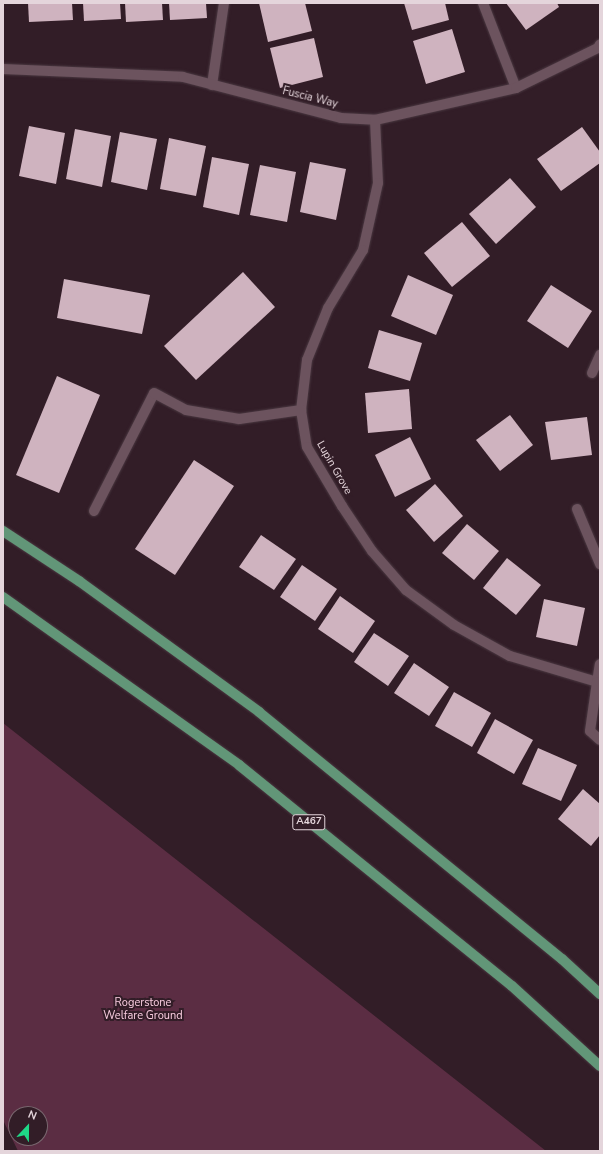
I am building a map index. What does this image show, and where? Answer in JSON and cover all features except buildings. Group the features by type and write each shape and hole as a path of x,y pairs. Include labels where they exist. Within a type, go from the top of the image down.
{"main road":[{"path":"3,531 79,581 259,712 562,959 600,994"},
{"name":"A467","path":"3,597 239,765 512,986 600,1066"}],"street":[{"path":"212,84 224,3"},
{"path":"483,3 516,88"},
{"name":"Fuscia Way","path":"3,69 183,77 341,118 375,120 516,88 599,46"},
{"name":"Lupin Grove","path":"375,120 378,183 363,250 328,308 307,360 301,410 307,447 334,493 372,551 406,590 454,625 510,656 597,682"},
{"path":"592,373 600,355"},
{"path":"94,511 154,393 186,410 239,419 301,410"},
{"path":"577,509 600,564"},
{"path":"600,664 590,731 600,740"}],"green space":[{"name":"Rogerstone Welfare Ground","path":"3,723 546,1151 18,1151 16,1146 48,1146 48,1106 8,1106 8,1130 3,1120"}]}
